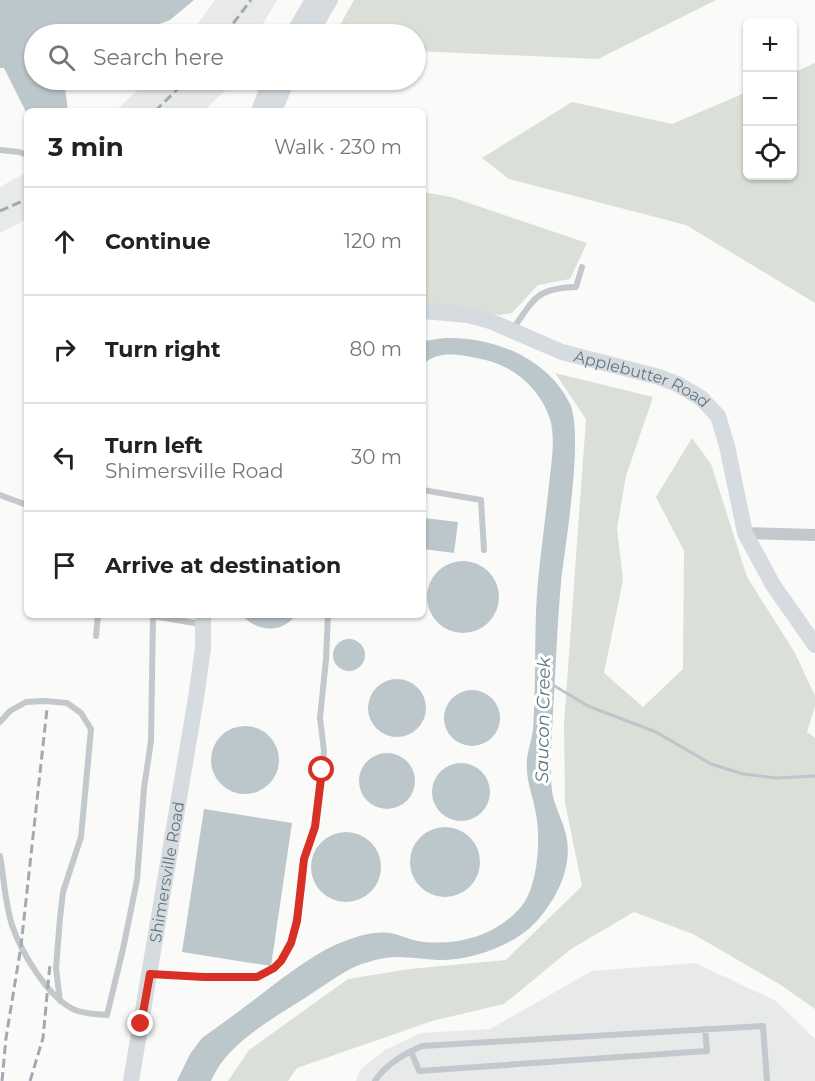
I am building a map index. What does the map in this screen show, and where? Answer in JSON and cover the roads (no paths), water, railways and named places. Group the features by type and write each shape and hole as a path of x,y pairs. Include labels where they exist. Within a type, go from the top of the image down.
{"street":[{"path":"299,24 313,0"},
{"path":"316,24 330,0"},
{"path":"260,108 267,90"},
{"path":"275,108 283,90"},
{"name":"Applebutter Road","path":"426,311 468,315 512,330 562,352 659,377 701,398 718,416 727,446 745,534 773,585 815,645"},
{"path":"745,534 815,535"},
{"name":"Shimersville Road","path":"131,1081 201,663 206,618"}],"lane":[{"path":"0,150 24,154"},
{"path":"512,330 534,299 544,292 555,288 576,287 582,267"},
{"path":"426,491 481,500 484,550"},
{"path":"0,495 24,504"},
{"path":"96,636 98,618"},
{"path":"0,856 12,923 27,955 48,988 60,1002 76,1011 107,1015 137,880 144,788 151,741 153,618"},
{"path":"150,974 257,977 274,968 281,961 291,943 302,888 304,859 315,827 318,809 324,751 320,718 328,618"},
{"path":"0,722 10,711 26,702 45,701 68,704 81,712 91,729 81,837 63,892 60,918 56,968 60,1002"},
{"path":"375,1081 379,1074 411,1051 422,1046 763,1026 767,1081"},
{"path":"411,1051 419,1071 707,1051 705,1029"}],"water":[{"path":"0,0 194,0 170,20 160,24 24,24 24,90 65,90 68,108 24,108 4,68 0,68"},
{"name":"Saucon Creek","path":"463,338 499,346 517,353 548,374 570,404 574,419 574,464 561,583 551,761 553,796 567,843 568,856 562,880 543,914 515,939 490,951 464,958 438,960 392,957 354,967 251,1034 228,1055 218,1067 211,1081 177,1081 190,1054 202,1038 298,967 325,950 363,935 376,933 389,933 438,943 464,940 489,931 511,917 521,907 531,888 537,862 538,836 536,814 527,773 527,759 533,729 537,591 552,460 552,427 540,397 514,372 493,362 451,354 435,357 426,362 426,341"},
{"path":"426,518 458,522 454,553 426,549"},
{"path":"463,561 483,567 493,577 499,597 493,617 483,627 463,633 443,627 433,617 427,597 433,577 443,567"},
{"path":"244,618 293,618 276,628 262,627"},
{"path":"349,639 360,644 365,655 360,666 349,671 338,666 333,655 338,644"},
{"path":"397,679 408,681 421,692 426,708 424,719 413,732 397,737 386,735 373,724 368,708 370,697 381,684"},
{"path":"466,690 478,690 488,694 496,702 500,718 496,734 488,742 478,746 466,746 456,742 448,734 444,724 444,712 448,702 456,694"},
{"path":"238,726 252,726 264,731 274,741 279,760 274,779 264,789 252,794 238,794 226,789 216,779 211,767 211,753 216,741 226,731"},
{"path":"382,753 392,753 407,761 413,770 415,781 413,792 407,801 392,809 382,809 371,804 364,797 359,786 359,776 364,765 371,758"},
{"path":"461,763 477,768 485,776 490,792 485,808 477,816 461,821 445,816 437,808 432,792 437,776 445,768"},
{"path":"204,809 292,823 271,966 182,952"},
{"path":"445,827 458,830 470,837 477,849 480,862 477,875 470,887 458,894 445,897 432,894 420,887 413,875 410,862 413,849 420,837 432,830"},
{"path":"346,832 359,835 371,842 378,854 381,867 378,880 371,892 359,899 346,902 333,899 321,892 314,880 311,867 314,854 321,842 333,835"}],"waterway":[{"name":"Saucon Creek","path":"553,685 588,706 656,732 711,764 743,774 776,778 815,776"}],"railway":[{"path":"233,24 251,0"},
{"path":"158,108 177,90"},
{"path":"0,211 24,200"},
{"path":"2,1081 6,1038 21,946 47,709"},
{"path":"30,1081 43,1038 50,964"}]}
